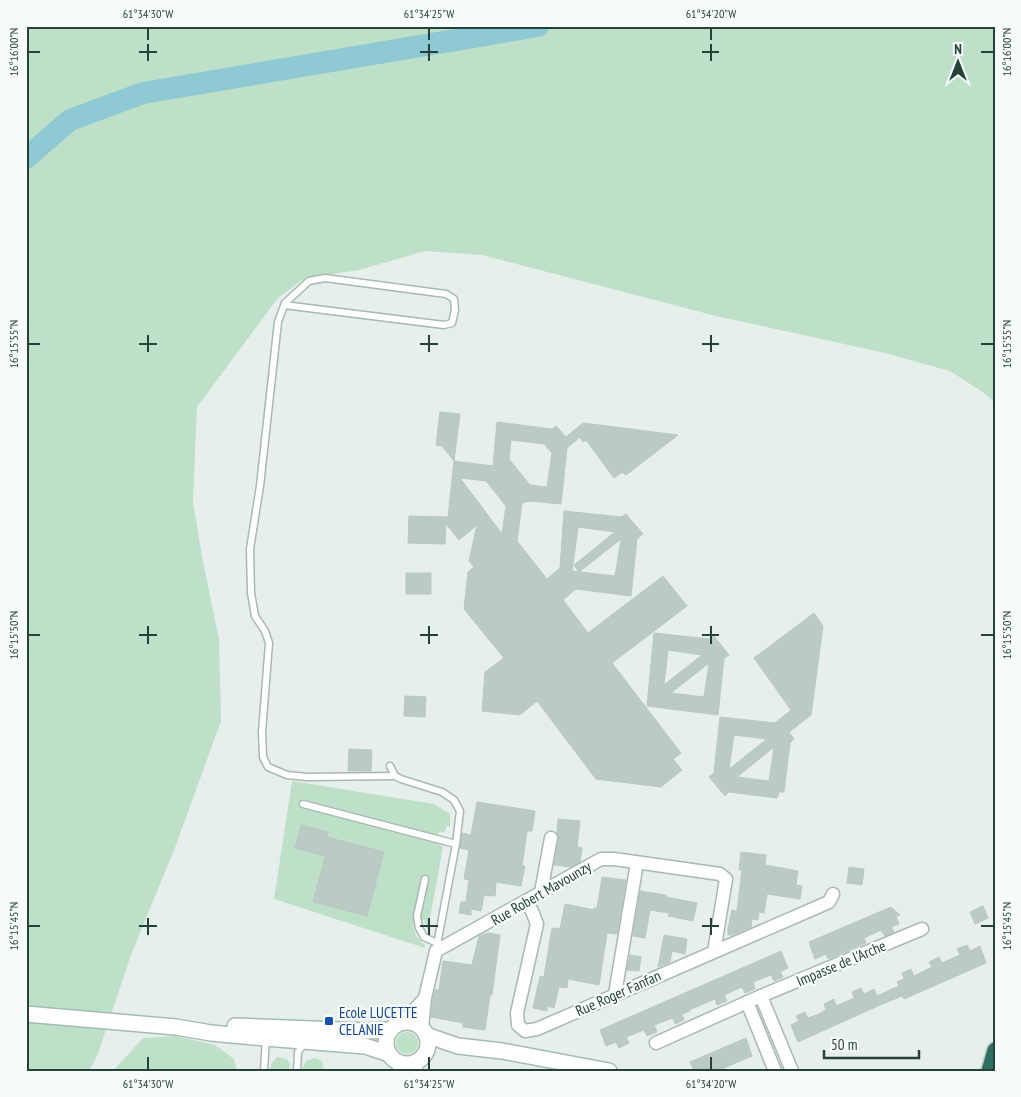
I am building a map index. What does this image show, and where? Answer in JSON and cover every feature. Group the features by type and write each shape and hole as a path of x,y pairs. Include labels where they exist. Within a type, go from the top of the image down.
{"highway":[{"path":"989,1071 995,1050"}],"main road":[{"path":"26,1014 176,1027 211,1033 365,1046 395,1062 404,1064 419,1063 458,1046"},
{"path":"176,1027 216,1025 365,1031 414,1023 424,1031 458,1046 609,1071"},
{"path":"395,1062 385,1045 386,1038 397,1026"},
{"path":"419,1063 428,1044 424,1031"}],"street":[{"path":"541,892 551,838"},
{"name":"Rue Robert Mavounzy","path":"436,947 526,902 602,859 614,859 720,874 726,879 714,952"},
{"path":"615,994 636,863"},
{"name":"Rue Roger Fanfan","path":"526,902 537,924 517,1013 518,1026 526,1031 537,1029 829,902 833,894"},
{"name":"Impasse de l'Arche","path":"656,1043 761,996 922,929"},
{"path":"424,1031 425,998 436,947"},
{"path":"761,996 789,1070"},
{"path":"397,1026 425,998"},
{"path":"747,1002 775,1071"}],"lane":[{"path":"284,305 444,325 452,323 454,300 446,294 325,278 309,281 284,305 278,322 260,486 250,549 251,593 255,616 265,631 269,643 262,732 263,757 268,768 287,776 395,776 442,792 454,800 460,811 460,820 436,947 424,937 418,922 425,879"},
{"path":"390,766 395,776"},
{"path":"303,804 456,844"},
{"path":"264,1071 265,1038 279,1028"},
{"path":"297,1071 298,1052 306,1041"}],"green space":[{"path":"26,26 995,26 995,403 984,393 950,371 885,353 716,316 482,255 425,251 359,270 305,278 278,298 197,407 193,501 219,639 221,721 176,845 131,955 97,1056 89,1071 26,1071"},
{"path":"292,781 434,804 450,814 450,827 447,826 444,833 439,831 435,842 443,847 428,929 424,920 413,924 416,936 425,945 425,948 274,899"},
{"path":"407,1032 415,1035 418,1043 415,1051 407,1054 399,1051 396,1043 399,1035"},
{"path":"175,1036 215,1045 234,1059 237,1071 113,1071 143,1038"},
{"path":"277,1057 287,1059 290,1064 289,1071 271,1071 271,1064"},
{"path":"315,1058 322,1061 324,1071 303,1071 306,1061"}],"building":[{"path":"440,412 460,414 454,461 442,446 436,445"},
{"path":"497,422 552,429 556,426 566,437 583,423 678,435 626,475 622,472 614,478 586,440 583,442 580,437 567,448 561,504 530,501 522,503 517,541 547,579 560,568 564,511 621,517 626,514 643,534 637,539 631,596 576,589 563,600 588,633 663,576 687,606 612,663 681,753 673,759 682,770 661,787 596,779 537,701 520,715 482,711 485,672 504,658 464,609 468,572 474,567 469,561 477,525 459,540 446,524 445,544 408,543 409,516 448,517 454,461 493,466","holes":["511,440 544,444 552,453 547,487 530,485 509,459","460,478 486,481 506,506 502,534","578,527 615,532 574,565 579,572 572,571","621,539 615,576 579,572"]},
{"path":"406,573 431,573 431,594 406,594"},
{"path":"814,613 823,626 811,715 789,732 794,739 790,743 784,792 779,792 777,798 729,792 725,796 709,777 714,773 720,717 775,723 791,710 754,658","holes":["734,735 767,739 729,769","774,747 769,781 737,777"]},
{"path":"654,633 710,639 714,636 729,655 724,658 718,715 647,706","holes":["668,650 702,655 664,685","709,663 704,697 671,693"]},
{"path":"405,696 426,697 425,717 404,716"},
{"path":"349,749 372,750 371,771 348,771"},
{"path":"477,802 535,811 532,831 527,831 522,866 525,866 521,886 496,882 495,896 484,895 481,911 471,909 471,915 459,913 461,902 466,902 469,880 464,879 469,850 460,848 462,833 471,835"},
{"path":"558,819 580,821 577,847 582,848 580,862 571,867 554,865 559,839 557,833"},
{"path":"301,825 328,832 327,837 384,852 367,916 313,902 325,856 295,848"},
{"path":"741,852 766,855 765,865 798,871 796,885 802,886 800,899 767,894 764,913 759,912 758,920 752,919 751,927 728,935 732,910 737,911 742,870 739,870"},
{"path":"849,867 864,869 862,885 847,883"},
{"path":"602,877 626,880 617,934 607,933 599,985 568,979 567,988 559,987 554,1008 547,1006 547,1011 533,1008 540,976 544,977 552,928 560,929 565,904 594,910 594,908 597,908"},
{"path":"640,891 697,903 693,921 668,916 669,913 650,910 645,938 633,936"},
{"path":"983,906 988,918 975,924 970,912"},
{"path":"891,907 900,915 896,916 899,924 891,927 894,932 885,936 881,930 864,938 866,943 828,959 826,954 815,959 809,942"},
{"path":"489,933 500,935 485,1030 463,1027 463,1023 431,1017 434,994 436,989 439,990 443,961 472,965 479,936"},
{"path":"664,935 687,939 685,954 672,951 670,962 658,967"},
{"path":"967,945 970,951 980,946 986,963 904,999 902,996 880,1005 798,1042 791,1025 799,1021 796,1016 805,1012 808,1018 819,1014 826,1010 824,1004 834,999 836,1006 854,998 852,992 861,988 864,994 874,989 877,996 899,986 897,982 904,979 902,973 911,969 914,976 932,967 929,962 939,957 942,963 960,955 957,949"},
{"path":"781,951 788,968 780,972 783,977 774,981 771,975 753,982 755,989 745,993 742,987 724,995 727,1001 717,1005 715,999 689,1010 682,1014 684,1020 675,1024 673,1018 654,1025 657,1032 647,1036 644,1030 626,1037 629,1043 619,1048 616,1042 606,1046 600,1030"},
{"path":"630,955 641,957 639,971 627,970"},
{"path":"746,1038 752,1056 717,1071 694,1071 690,1062"}],"waterway":[{"path":"26,158 70,120 143,93 538,26"}],"place":[{"name":"Ecole LUCETTE CELANIE","path":"329,1021"}]}
